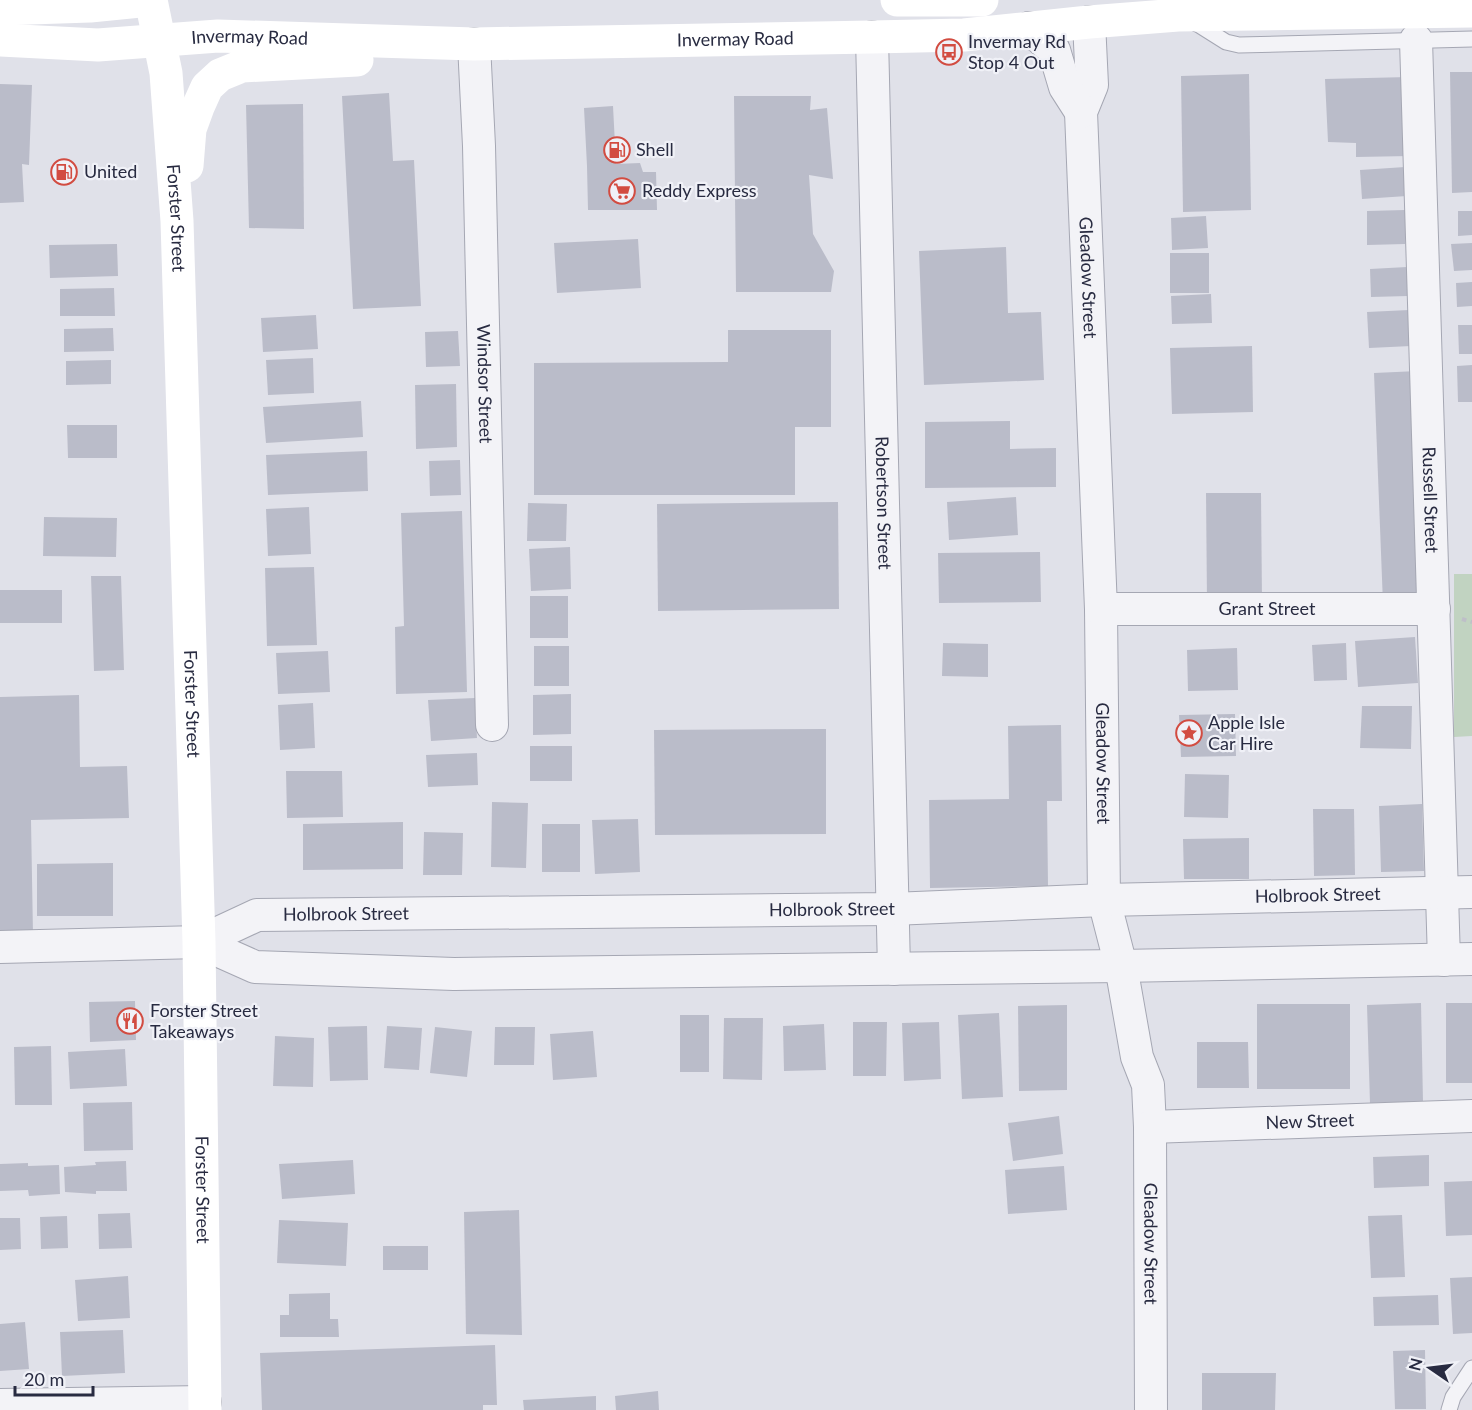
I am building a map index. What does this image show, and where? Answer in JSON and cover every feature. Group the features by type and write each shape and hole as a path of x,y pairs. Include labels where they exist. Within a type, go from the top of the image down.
{"main road":[{"path":"0,9 90,6 151,0"},
{"name":"Forster Street","path":"151,0 166,73 177,221 199,942 205,1406"},
{"path":"897,0 982,0"},
{"name":"Invermay Road","path":"0,40 98,45 219,36 459,44 872,37 964,35 1029,28 1088,11 1178,15 1472,10"},
{"path":"178,268 190,129 207,87 220,75 242,66 350,61 459,44"}],"street":[{"name":"Gleadow Street","path":"1088,11 1092,86 1081,112 1101,609 1104,900 1121,966 1137,1057 1148,1085 1150,1410"},
{"path":"1029,28 1054,50 1065,87 1081,112"},
{"name":"Robertson Street","path":"872,37 894,969"},
{"name":"Russell Street","path":"1416,40 1434,609 1457,892 1458,959"},
{"name":"Windsor Street","path":"459,44 479,146 492,725"},
{"name":"Grant Street","path":"1101,609 1434,609"},
{"name":"Holbrook Street","path":"0,947 199,942 257,915 892,909 1104,900 1457,892"},
{"name":"Holbrook Street","path":"199,942 255,967 454,974 1121,966 1458,959"},
{"name":"New Street","path":"1150,1127 1472,1116"},
{"path":"0,1405 205,1406"}],"lane":[{"path":"1178,15 1226,42 1239,45 1472,39"},
{"path":"1449,1410 1452,1397 1472,1368"}],"green space":[{"path":"1454,574 1472,574 1472,736 1454,737"}],"building":[{"path":"1450,72 1472,72 1472,192 1452,193"},
{"path":"1249,74 1251,210 1183,212 1181,76"},
{"path":"1409,77 1410,156 1356,157 1356,143 1328,142 1325,79"},
{"path":"0,84 32,85 29,165 22,164 24,202 0,203"},
{"path":"389,93 393,161 414,160 421,306 353,309 342,96"},
{"path":"734,96 811,96 810,110 827,108 833,179 809,175 813,234 834,271 831,292 736,292"},
{"path":"303,104 304,229 249,228 246,105"},
{"name":"Reddy Express","path":"613,106 616,164 640,163 643,172 656,172 657,210 588,210 584,108"},
{"path":"1405,167 1407,196 1362,199 1360,170"},
{"path":"1405,210 1405,244 1367,245 1367,211"},
{"path":"1458,211 1472,211 1472,235 1458,236"},
{"path":"1206,216 1208,248 1172,250 1171,218"},
{"path":"638,239 641,288 557,293 554,243"},
{"path":"1472,243 1472,270 1454,271 1451,244"},
{"path":"117,244 118,276 50,278 49,245"},
{"path":"1006,247 1008,313 1041,312 1044,380 924,385 919,251"},
{"path":"1170,253 1209,253 1209,293 1170,293"},
{"path":"1407,267 1408,296 1371,297 1370,269"},
{"path":"1472,282 1472,306 1457,307 1456,283"},
{"path":"114,288 115,316 60,316 60,289"},
{"path":"1211,294 1212,323 1172,324 1171,296"},
{"path":"1409,310 1411,346 1369,348 1367,312"},
{"path":"316,315 318,349 263,352 261,318"},
{"path":"1458,325 1472,325 1472,354 1459,354"},
{"path":"113,328 114,351 64,352 64,329"},
{"path":"728,330 831,330 831,427 795,427 795,495 534,495 534,363 728,362"},
{"path":"458,331 460,366 426,367 425,332"},
{"path":"1252,346 1253,412 1172,414 1170,348"},
{"path":"313,358 314,393 268,395 266,360"},
{"path":"111,360 111,384 66,385 66,361"},
{"path":"1472,365 1472,402 1458,402 1457,366"},
{"path":"1418,371 1427,602 1383,604 1374,373"},
{"path":"456,384 457,447 416,449 415,385"},
{"path":"361,401 363,437 266,443 263,407"},
{"path":"1010,421 1010,449 1056,448 1056,487 925,488 925,422"},
{"path":"67,425 117,425 117,458 68,458"},
{"path":"367,451 368,491 268,495 266,455"},
{"path":"460,460 461,495 430,496 429,461"},
{"path":"1206,493 1261,493 1262,600 1207,601"},
{"path":"1016,497 1018,535 949,540 947,502"},
{"path":"838,502 839,609 658,611 657,504"},
{"path":"528,503 567,504 566,541 527,541"},
{"path":"309,507 311,554 268,556 266,509"},
{"path":"462,511 467,692 396,694 395,627 404,626 401,513"},
{"path":"44,517 117,518 116,557 43,556"},
{"path":"570,547 571,589 531,591 529,549"},
{"path":"1040,552 1041,602 939,603 938,553"},
{"path":"314,567 317,645 267,646 265,568"},
{"path":"91,576 121,576 124,670 94,671"},
{"path":"0,590 62,590 62,623 0,623"},
{"path":"530,596 568,596 568,638 530,638"},
{"path":"1415,637 1418,683 1358,687 1355,641"},
{"path":"943,643 988,644 988,677 942,676"},
{"path":"1346,643 1347,680 1314,681 1312,645"},
{"path":"534,646 569,646 569,686 534,686"},
{"path":"1237,648 1238,690 1188,691 1187,650"},
{"path":"328,651 330,692 278,694 276,653"},
{"path":"571,694 571,734 533,735 533,695"},
{"path":"79,695 80,767 127,766 129,818 31,820 33,935 0,936 0,697"},
{"path":"475,698 477,738 431,741 428,700"},
{"path":"313,703 315,748 280,750 278,705"},
{"path":"1362,706 1412,706 1411,749 1360,748"},
{"path":"1235,714 1236,756 1181,757 1179,715"},
{"path":"1061,725 1062,801 1047,801 1048,886 930,888 929,800 1009,799 1008,726"},
{"path":"826,729 826,834 655,835 654,730"},
{"path":"530,746 572,746 572,781 530,781"},
{"path":"477,753 478,785 428,787 426,755"},
{"path":"286,771 342,771 343,817 287,818"},
{"path":"1185,774 1229,775 1228,818 1184,817"},
{"path":"492,802 528,803 526,868 491,867"},
{"path":"1422,804 1424,871 1381,872 1379,806"},
{"path":"1313,809 1354,809 1355,875 1314,876"},
{"path":"638,819 640,872 595,874 592,820"},
{"path":"403,822 403,869 303,870 303,824"},
{"path":"542,824 580,824 580,872 542,872"},
{"path":"424,832 463,833 462,875 423,875"},
{"path":"1249,838 1249,879 1184,879 1183,839"},
{"path":"113,863 113,916 37,916 37,864"},
{"path":"135,1001 136,1040 90,1042 89,1002"},
{"path":"1421,1003 1423,1102 1370,1103 1367,1005"},
{"path":"1446,1003 1472,1003 1472,1083 1446,1083"},
{"path":"1257,1004 1350,1004 1350,1089 1257,1089"},
{"path":"1067,1005 1067,1090 1019,1091 1018,1006"},
{"path":"999,1013 1003,1097 962,1099 958,1015"},
{"path":"680,1015 709,1015 709,1072 680,1072"},
{"path":"724,1018 763,1018 762,1080 723,1079"},
{"path":"853,1022 887,1022 886,1076 853,1076"},
{"path":"939,1022 941,1079 904,1081 902,1023"},
{"path":"824,1024 826,1070 784,1071 783,1026"},
{"path":"367,1026 368,1080 330,1081 328,1027"},
{"path":"387,1026 422,1028 419,1070 384,1068"},
{"path":"435,1027 472,1031 467,1077 430,1073"},
{"path":"495,1027 535,1027 534,1065 494,1065"},
{"path":"593,1031 597,1077 553,1080 550,1034"},
{"path":"275,1036 314,1038 313,1087 273,1086"},
{"path":"1197,1042 1248,1042 1249,1088 1197,1088"},
{"path":"51,1046 52,1105 15,1105 14,1047"},
{"path":"125,1049 127,1086 70,1089 68,1052"},
{"path":"132,1102 133,1150 84,1151 83,1103"},
{"path":"1059,1116 1063,1154 1013,1161 1008,1123"},
{"path":"1429,1155 1429,1186 1374,1188 1373,1157"},
{"path":"353,1160 355,1194 282,1199 279,1164"},
{"path":"126,1161 127,1191 96,1191 96,1194 65,1192 64,1167 96,1165 95,1162"},
{"path":"28,1163 28,1166 59,1165 60,1194 29,1196 28,1190 0,1191 0,1164"},
{"path":"1064,1166 1067,1210 1008,1214 1005,1170"},
{"path":"1472,1181 1472,1235 1446,1236 1444,1182"},
{"path":"519,1210 522,1335 466,1334 464,1212"},
{"path":"130,1213 132,1248 99,1249 98,1214"},
{"path":"1402,1215 1405,1277 1371,1278 1368,1216"},
{"path":"67,1216 68,1248 41,1249 40,1217"},
{"path":"0,1218 20,1218 21,1249 0,1250"},
{"path":"279,1220 348,1223 346,1266 277,1263"},
{"path":"383,1246 428,1246 428,1270 383,1270"},
{"path":"128,1276 130,1318 78,1321 75,1280"},
{"path":"1472,1277 1472,1333 1453,1334 1450,1278"},
{"path":"330,1293 330,1319 338,1319 339,1337 280,1337 280,1315 289,1315 289,1294"},
{"path":"1438,1295 1439,1325 1374,1326 1373,1297"},
{"path":"25,1322 29,1369 0,1371 0,1324"},
{"path":"123,1330 125,1373 62,1376 60,1332"},
{"path":"495,1345 497,1405 483,1405 483,1410 262,1410 260,1353"},
{"path":"1425,1350 1426,1409 1395,1409 1393,1351"},
{"path":"1202,1373 1276,1373 1275,1410 1202,1410"},
{"path":"658,1391 659,1410 616,1410 615,1396"},
{"path":"596,1396 596,1410 524,1410 523,1400"}],"place":[{"name":"Invermay Rd Stop 4 Out","path":"949,52"},
{"name":"Shell","path":"617,150"},
{"name":"United","path":"64,172"},
{"name":"Reddy Express","path":"622,191"},
{"name":"Apple Isle Car Hire","path":"1189,733"},
{"name":"Forster Street Takeaways","path":"130,1021"}]}
